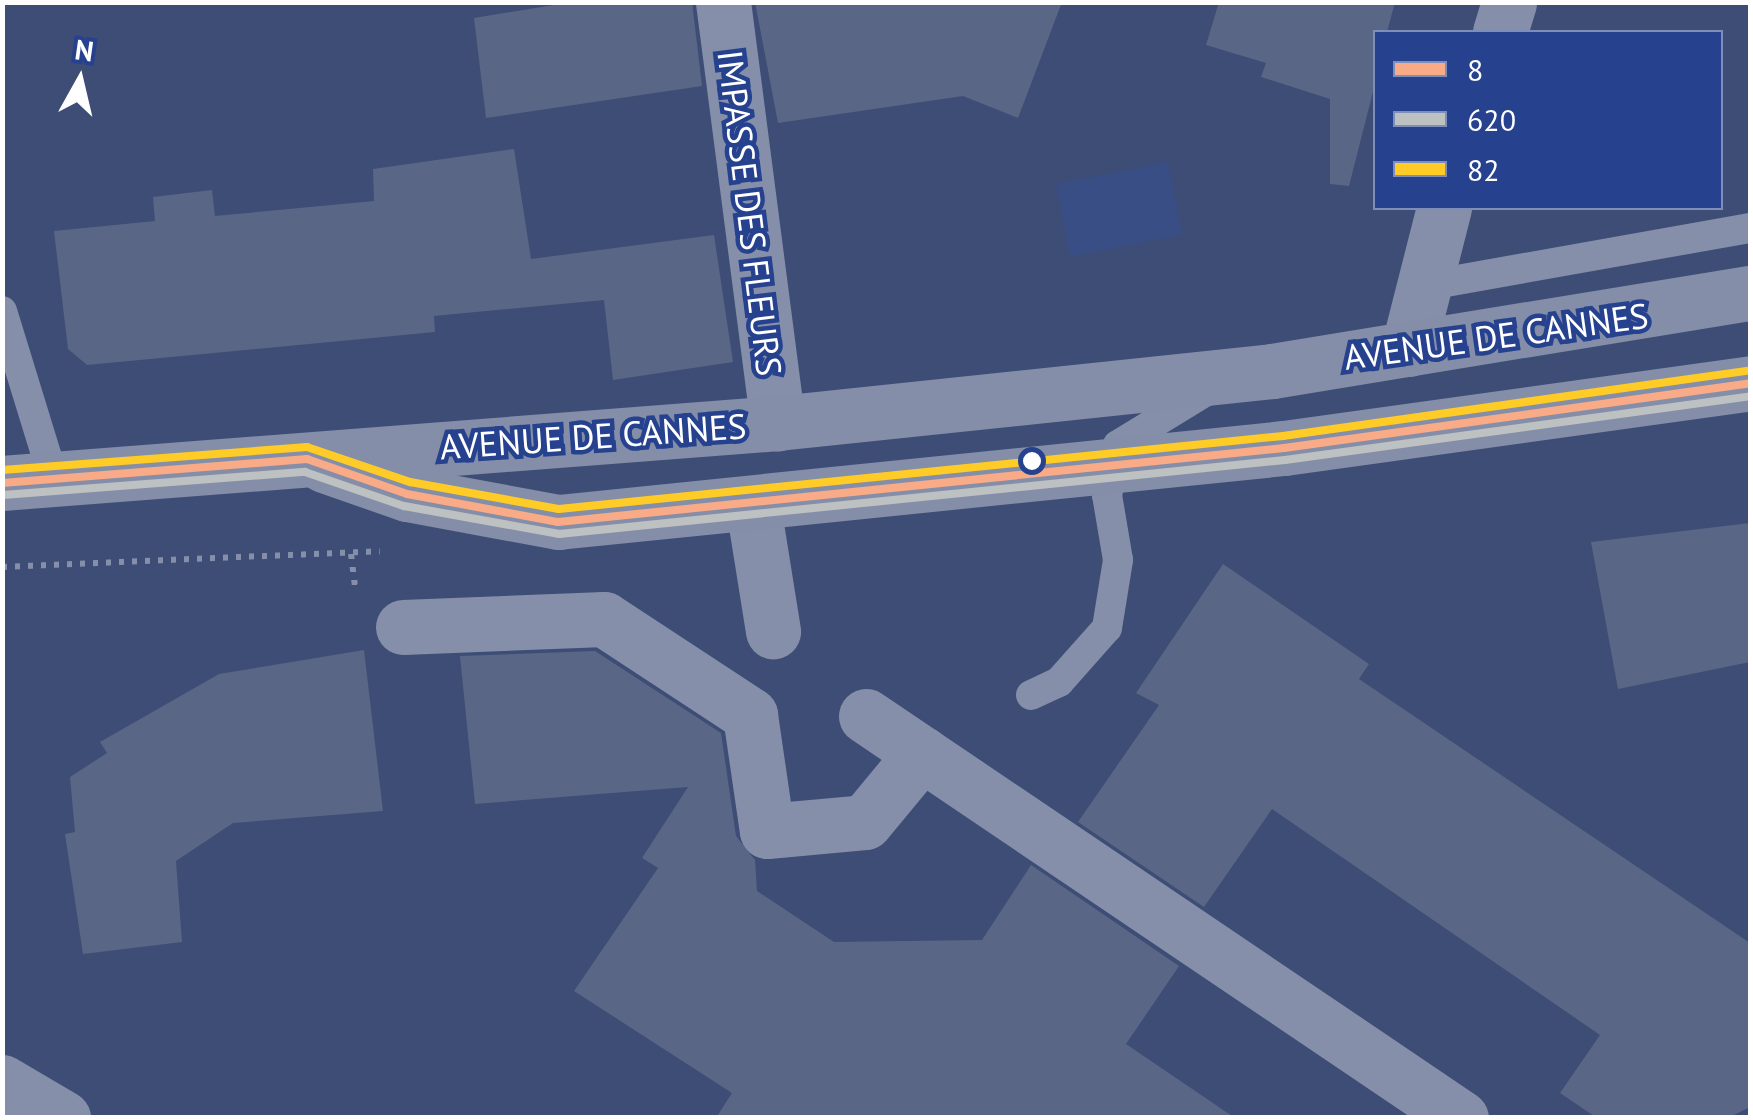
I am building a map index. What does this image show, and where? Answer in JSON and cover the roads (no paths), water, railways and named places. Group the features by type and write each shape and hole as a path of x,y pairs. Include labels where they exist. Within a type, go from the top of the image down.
{"main road":[{"name":"AVENUE DE CANNES","path":"307,458 778,423 1240,374 1750,293"},
{"name":"AVENUE DE CANNES","path":"307,458 407,494 558,522 753,506 1110,466 1750,383"},
{"path":"28,482 307,458"}],"street":[{"name":"IMPASSE DES FLEURS","path":"723,2 778,423"},
{"path":"1501,30 1509,2"},
{"path":"1408,349 1418,288 1443,210"},
{"path":"753,506 773,631"},
{"path":"403,626 604,619 750,715 767,831 865,822 922,754"},
{"path":"866,716 1461,1118"},
{"path":"2,1082 63,1118"}],"lane":[{"path":"1418,288 1750,228"},
{"path":"2,311 28,482"},
{"name":"AVENUE DE CANNES","path":"1110,466 1118,445 1240,374"},
{"path":"1031,695 1059,682 1106,628 1118,560 1110,466"}],"water":[{"path":"1168,162 1182,235 1070,256 1056,184"}]}
